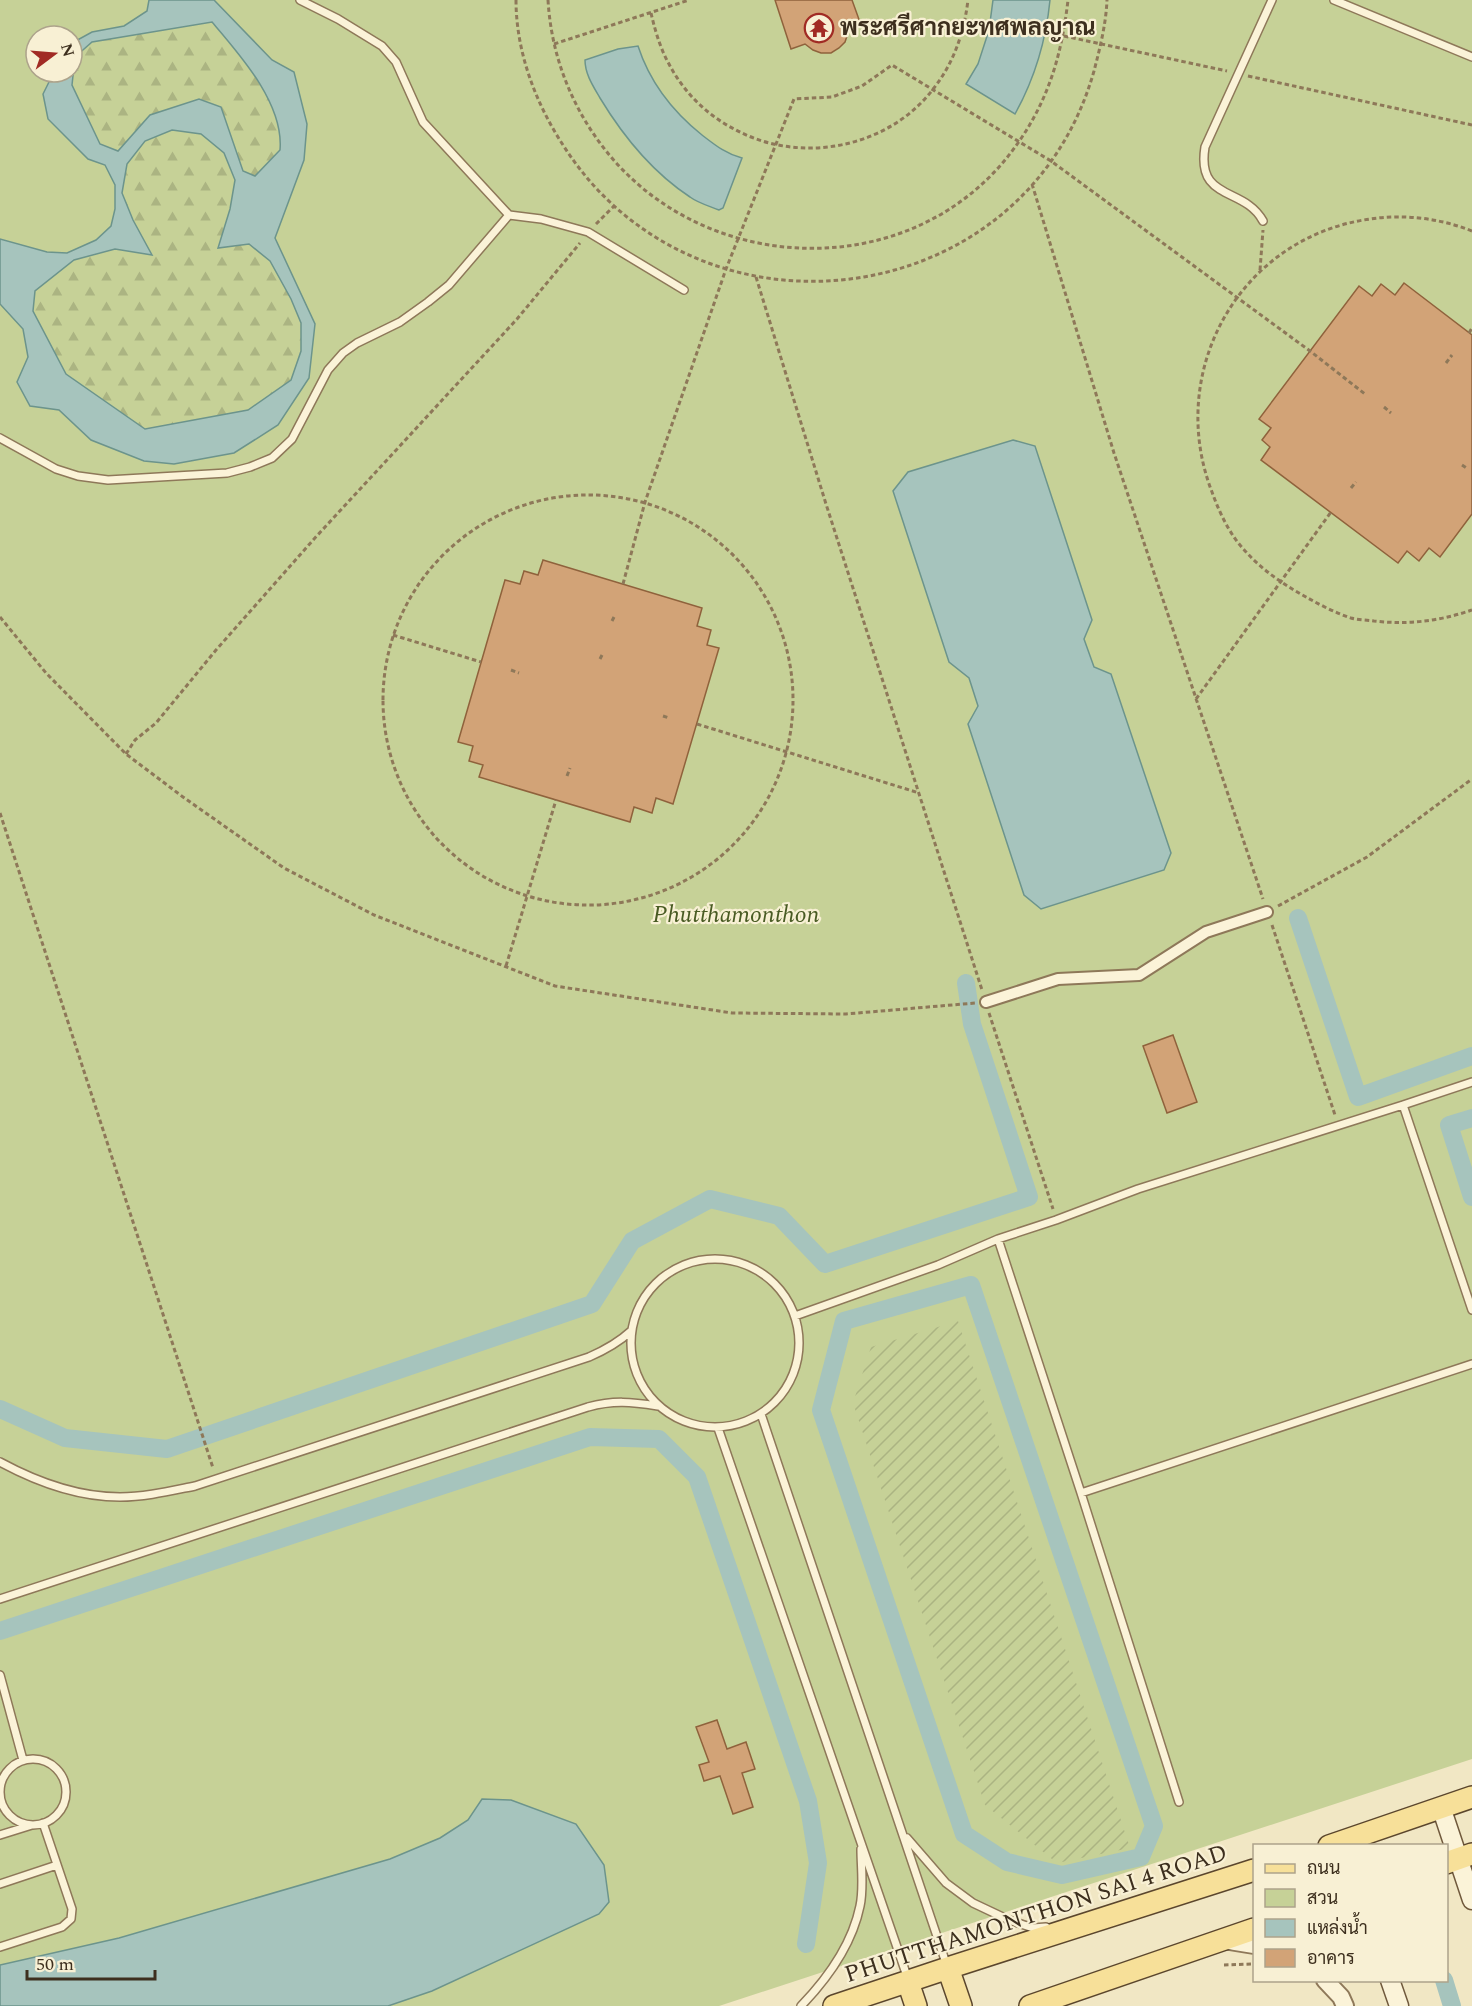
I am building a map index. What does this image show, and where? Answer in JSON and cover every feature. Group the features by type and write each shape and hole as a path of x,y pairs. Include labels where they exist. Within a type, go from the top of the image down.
{"main road":[{"path":"1339,1844 1472,1797"},
{"path":"1441,1807 1472,1900"},
{"name":"PHUTTHAMONTHON SAI 4 ROAD","path":"834,2006 877,1999 908,1982 948,1968 1253,1870"},
{"path":"1030,2006 1253,1929"},
{"path":"948,1968 961,2006"},
{"path":"908,1982 916,2006"},
{"path":"1391,1982 1399,2006"}],"street":[{"path":"986,1002 1058,980 1139,975 1206,932 1268,912"},
{"path":"1222,1940 1253,1945"},
{"path":"1327,1982 1341,1997 1345,2006"}],"lane":[{"path":"300,0 338,19 382,46 396,62 423,122 509,215 541,219 588,232 684,290"},
{"path":"1263,221 1259,213 1251,206 1212,185 1204,172 1203,160 1205,147 1272,0"},
{"path":"1334,0 1472,57"},
{"path":"0,438 56,469 78,476 108,480 227,473 272,458 292,439 328,370 343,353 357,343 400,322 435,297 449,285 509,215"},
{"path":"795,1316 1138,1189 1472,1082"},
{"path":"1403,1105 1472,1310"},
{"path":"998,1239 1179,1802"},
{"path":"719,1258 744,1264 766,1276 783,1294 795,1316 799,1334 795,1371 787,1388 776,1402 761,1414 741,1424 718,1428 696,1426 676,1419 658,1406 644,1391 635,1372 630,1352 631,1331 638,1307 652,1286 671,1270 694,1261 719,1258"},
{"path":"0,1462 40,1481 81,1493 121,1497 185,1488 589,1357 606,1350 631,1331"},
{"path":"1081,1493 1472,1364"},
{"path":"0,1599 605,1402 620,1401 658,1406"},
{"path":"761,1414 948,1968"},
{"path":"718,1428 908,1982"},
{"path":"0,1676 23,1760"},
{"path":"0,1835 43,1823 53,1818 61,1809 66,1787 62,1776 46,1761 34,1759 23,1760 3,1772 0,1791 6,1811 23,1823 33,1825"},
{"path":"0,1947 62,1927 72,1919 72,1909 43,1823"},
{"path":"903,1834 946,1884 973,1903 1009,1920 1033,1928 1055,1927 1102,1919"},
{"path":"801,2006 819,1987 853,1932 861,1904 861,1841"},
{"path":"0,1884 57,1864"}],"path":[{"path":"516,0 520,37 527,69 538,100 570,157 614,206 667,244 726,270 756,277 817,282 867,277 906,267 934,256 987,225 1010,206 1051,161 1078,115 1088,90 1101,44 1107,0"},
{"path":"548,0 554,44 574,101 594,136 633,181 665,206 700,225 738,239 777,247 816,249 856,245 895,234 932,219 965,197 995,170 1019,142 1037,114 1049,87 1064,36 1068,0"},
{"path":"554,44 689,0"},
{"path":"651,13 669,64 688,93 713,116 727,126 758,140 776,145 814,148 853,142 890,127 906,116 933,90 955,54 962,35 968,0"},
{"path":"1064,36 1472,125"},
{"path":"623,585 645,502 726,270 794,99 832,97 862,86 892,65 1051,161 1365,394"},
{"path":"1032,184 1114,453 1338,1126"},
{"path":"126,754 135,740 156,723 216,650 314,540 517,320 588,232 614,206"},
{"path":"1472,231 1426,218 1389,216 1353,222 1319,232 1290,247 1260,270 1216,332 1203,370 1197,408 1204,472 1218,509 1236,540 1259,565 1280,583 1315,603 1353,619 1389,623 1427,622 1472,610"},
{"path":"1260,270 1263,221"},
{"path":"756,277 822,493 1056,1220"},
{"path":"1469,333 1472,328"},
{"path":"1446,363 1452,355"},
{"path":"1384,407 1391,412"},
{"path":"1462,465 1468,470"},
{"path":"1351,488 1356,482"},
{"path":"583,493 645,502 703,528 749,571 780,626 794,688 788,751 767,803 740,839 733,848 689,881 637,901 593,906 582,907 526,897 478,874 436,839 406,794 388,743 383,689 393,635 422,579 436,564 466,534 521,504 583,493"},
{"path":"1196,699 1331,512"},
{"path":"612,621 615,615"},
{"path":"0,617 46,673 126,754 284,868 374,915 555,986 732,1013 846,1014 986,1002"},
{"path":"393,635 481,662"},
{"path":"600,659 603,653"},
{"path":"511,670 519,673"},
{"path":"663,716 669,718"},
{"path":"697,724 919,793"},
{"path":"567,776 570,768"},
{"path":"1268,912 1367,856 1472,779"},
{"path":"506,966 556,800"},
{"path":"0,813 217,1479"},
{"path":"1224,1965 1253,1964"}],"green space":[{"name":"Phutthamonthon","path":"0,0 1472,0 1472,1759 719,2006 0,2006"},
{"path":"212,22 247,65 267,97 275,114 280,150 255,176 243,171 221,107 150,115 118,151 100,144 72,85 84,84 84,49 92,42"},
{"path":"172,130 201,134 224,153 235,180 230,209 218,247 249,244 270,261 301,323 301,351 291,380 248,410 145,430 66,375 33,310 35,290 74,260 115,249 133,220 122,193 127,164 145,141"},
{"path":"958,1321 1130,1848 1057,1863 985,1805 853,1403 871,1347"}],"water":[{"path":"149,0 214,0 272,60 294,72 307,124 304,160 275,238 315,324 309,378 278,425 234,453 174,464 144,461 91,440 59,410 30,406 17,382 28,357 23,329 0,304 0,239 47,252 67,253 96,240 111,226 115,209 115,185 105,165 88,159 48,119 43,94 48,84 72,84 100,144 118,151 150,115 199,99 221,107 243,171 255,176 280,150 275,115 268,98 247,65 212,22 92,42 84,49 84,36 92,32 124,26 147,11","holes":["172,130 201,134 224,153 235,180 230,209 218,248 249,244 270,261 301,323 301,351 291,380 248,410 145,429 66,374 33,311 35,291 74,260 115,249 152,255 133,220 122,193 127,164 145,141"]},
{"path":"993,0 1050,0 1046,30 1038,59 1015,114 966,84 978,64 989,30"},
{"path":"638,46 656,84 681,116 716,146 742,158 723,208 719,210 696,201 651,165 609,112 592,84 586,70 585,60 618,49"},
{"path":"1013,440 1035,446 1092,620 1084,639 1094,667 1111,674 1171,853 1164,870 1041,909 1024,895 968,724 978,706 969,678 949,662 893,491 908,472"},
{"path":"482,1799 511,1800 576,1824 604,1865 609,1902 599,1914 432,1991 388,2006 0,2006 0,1965 119,1938 390,1859 440,1838 468,1820"}],"building":[{"name":"พระศรีศากยะทศพลญาณ","path":"775,0 852,0 861,25 849,30 845,42 831,53 821,53 805,44 791,49"},
{"path":"1404,283 1472,335 1472,514 1440,557 1429,548 1419,561 1407,551 1398,563 1261,460 1270,447 1262,440 1271,428 1259,419 1359,286 1372,296 1381,284 1395,295"},
{"path":"543,560 702,608 697,626 711,630 707,645 719,648 673,804 656,798 652,813 634,807 630,822 479,777 483,765 469,761 473,746 458,742 505,580 520,584 524,571 538,575"},
{"path":"1173,1035 1197,1102 1167,1113 1143,1046"},
{"path":"717,1720 727,1749 746,1742 755,1769 742,1773 753,1807 733,1814 720,1776 704,1781 699,1765 709,1762 696,1727"}],"waterway":[{"path":"1298,918 1358,1097 1472,1056"},
{"path":"0,1409 65,1438 167,1449 592,1304 632,1241 710,1199 779,1216 825,1264 1029,1197 972,1024 966,983"},
{"path":"1472,1118 1449,1125 1472,1197"},
{"path":"971,1285 1154,1826 1141,1857 1062,1875 1007,1862 964,1834 821,1410 844,1321 971,1285"},
{"path":"0,1631 590,1437 659,1439 697,1477 808,1801 818,1863 806,1944"},
{"path":"1445,1982 1452,2006"}],"place":[{"name":"พระศรีศากยะทศพลญาณ","path":"819,28"}]}
